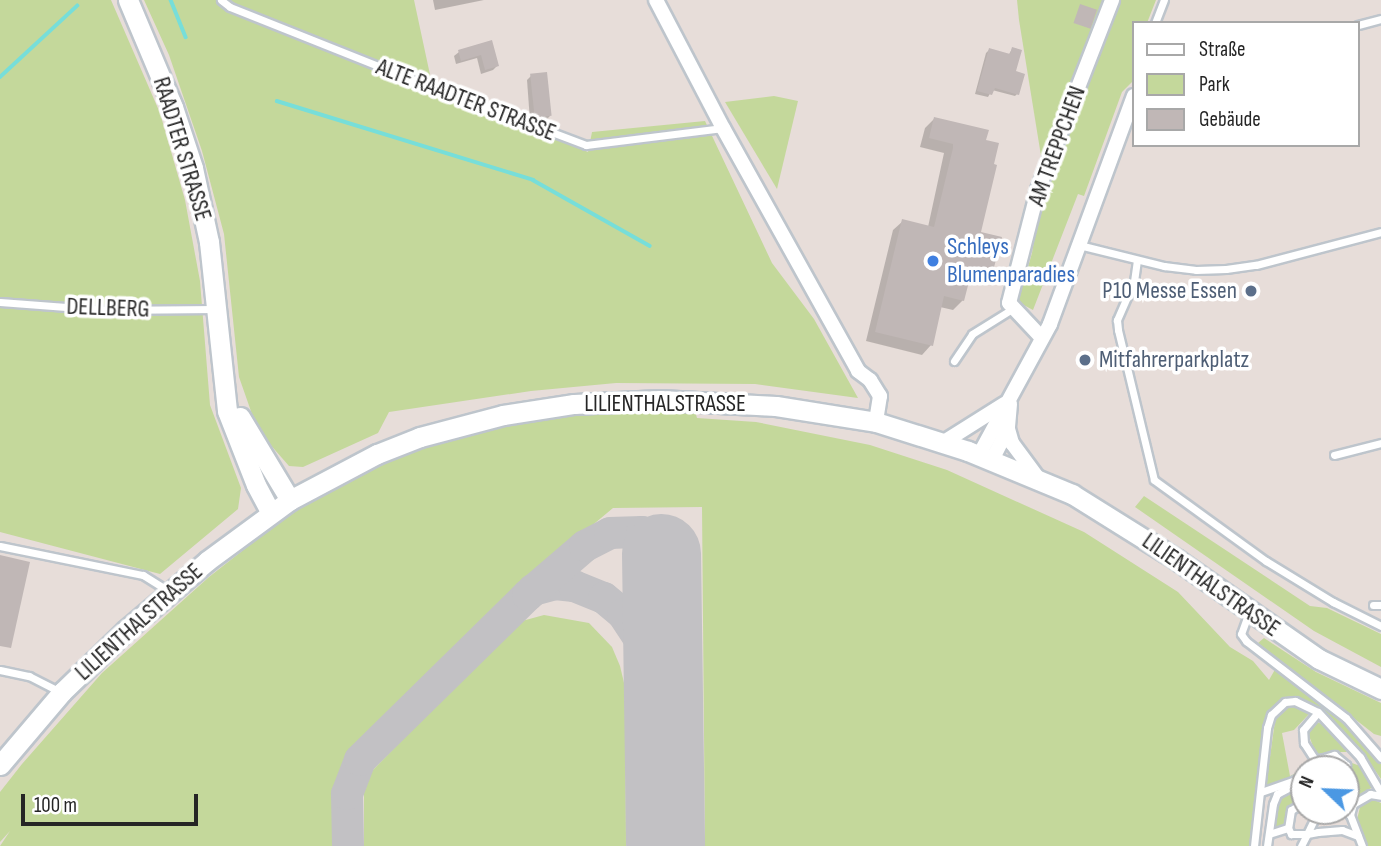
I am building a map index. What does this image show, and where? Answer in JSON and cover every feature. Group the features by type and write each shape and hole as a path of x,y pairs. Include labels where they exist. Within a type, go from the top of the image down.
{"main road":[{"name":"RAADTER STRASSE","path":"128,0 173,107 193,168 209,242 227,411 256,485 271,513"},
{"name":"RAADTER STRASSE","path":"225,386 240,417 290,500"},
{"name":"LILIENTHALSTRASSE","path":"0,765 62,692 170,591 290,500 377,454 420,437 503,415 574,404 660,400 726,401 830,413 876,422 944,442 1038,478 1110,516 1319,659 1381,689"}],"street":[{"path":"656,0 723,128 858,371 870,380 880,397 876,422"},
{"name":"AM TREPPCHEN","path":"1012,309 1011,295 1038,190 1112,0"},
{"path":"985,458 1042,338 1132,101"},
{"path":"1012,309 1042,338"},
{"path":"1011,399 1008,429 1014,447 1038,478"},
{"path":"944,442 969,429 1011,399"},
{"path":"985,458 1008,429"}],"lane":[{"name":"ALTE RAADTER STRASSE","path":"221,0 230,7 586,145 655,134 723,128"},
{"path":"1156,21 1164,0"},
{"path":"1360,24 1381,19"},
{"path":"1079,245 1137,260 1196,270 1226,269 1256,265 1381,232"},
{"path":"1137,260 1134,281 1117,320 1154,480 1266,561 1333,602 1381,626"},
{"name":"DELLBERG","path":"0,302 106,310 217,309"},
{"path":"954,360 972,334 1012,309"},
{"path":"1334,456 1381,443"},
{"path":"0,546 143,575 170,591"},
{"path":"1249,612 1241,634 1245,641 1346,718 1381,758"},
{"path":"0,670 29,676 62,692"},
{"path":"1254,846 1271,715 1285,702 1295,701 1318,712 1358,755"},
{"path":"1308,755 1301,746 1306,723 1318,712"},
{"path":"1360,757 1381,795 1360,797"},
{"path":"1261,793 1290,782"},
{"path":"1267,846 1277,794 1290,787"},
{"path":"1290,810 1290,834 1342,830 1358,836"},
{"path":"1301,846 1311,825"},
{"path":"1354,825 1361,846"},
{"path":"1269,834 1288,828"}],"green space":[{"path":"0,0 111,0 160,113 185,200 200,281 210,405 241,488 238,509 160,574 0,532"},
{"path":"144,0 414,0 432,84 299,32 588,152 592,132 705,121 772,263 814,319 858,398 755,384 616,383 531,391 389,412 378,433 303,467 289,466 268,442 253,417 239,377 224,234 202,151 169,55"},
{"path":"1017,0 1106,0 1042,162 1019,20"},
{"path":"1119,0 1156,0 1148,21 1132,21 1132,82 1122,92 1084,196 1078,194 1033,310 1018,302 1032,253 1041,196"},
{"path":"774,96 798,101 777,189 725,102"},
{"path":"652,409 695,411 697,418 756,422 870,445 947,470 1084,532 1178,592 1230,647 1253,661 1269,680 1277,666 1341,717 1381,762 1381,779 1358,746 1322,710 1294,697 1281,701 1272,709 1251,846 705,846 702,507 613,508 497,605 350,754 335,783 335,846 0,846 10,831 0,842 0,792 22,764 102,673 209,577 288,515 353,476 418,448 505,423 581,413"},
{"path":"1144,496 1310,606 1327,608 1381,634 1381,667 1314,631 1135,507"},
{"path":"544,615 589,623 612,647 620,666 625,687 626,846 364,846 364,788 370,773 505,634 522,621"},
{"path":"1264,638 1316,672 1381,703 1381,736 1374,734 1258,643"},
{"path":"1292,705 1310,713 1294,730 1282,733 1290,778 1266,786 1275,721 1280,712"},
{"path":"1315,721 1328,727 1347,752 1316,755 1308,733"},
{"path":"1360,766 1373,787 1360,794"},
{"path":"1290,791 1290,817 1285,825 1274,829 1279,798"},
{"path":"1370,798 1381,803 1381,846 1368,846 1359,825 1360,807"}],"building":[{"path":"1080,4 1097,10 1091,29 1073,23"},
{"path":"492,40 499,66 485,70 481,55 461,61 458,50"},
{"path":"1012,47 1022,50 1016,71 1025,74 1019,95 995,88 992,95 977,91 989,48 1010,54"},
{"path":"547,72 552,116 535,118 530,74"},
{"name":"Schleys Blumenparadies","path":"934,117 989,130 986,140 999,143 994,164 997,165 981,232 1002,237 992,275 972,270 964,301 944,296 933,346 875,332 902,219 934,227 953,144 929,138"},
{"path":"0,555 30,562 11,648 0,646"}],"waterway":[{"path":"171,0 186,37"},
{"path":"0,77 77,6"},
{"path":"277,101 533,180 650,246"}],"taxiway":[{"path":"348,846 347,794 360,760 528,595 585,546 610,533 642,532 656,540 661,553"},
{"path":"533,590 555,584 574,586 604,598 623,614 652,658 660,694 663,731"}],"runway":[{"path":"661,553 665,846"}],"place":[{"name":"Schleys Blumenparadies","path":"933,261"},
{"name":"P10 Messe Essen","path":"1251,291"},
{"name":"Mitfahrerparkplatz","path":"1085,360"}]}
